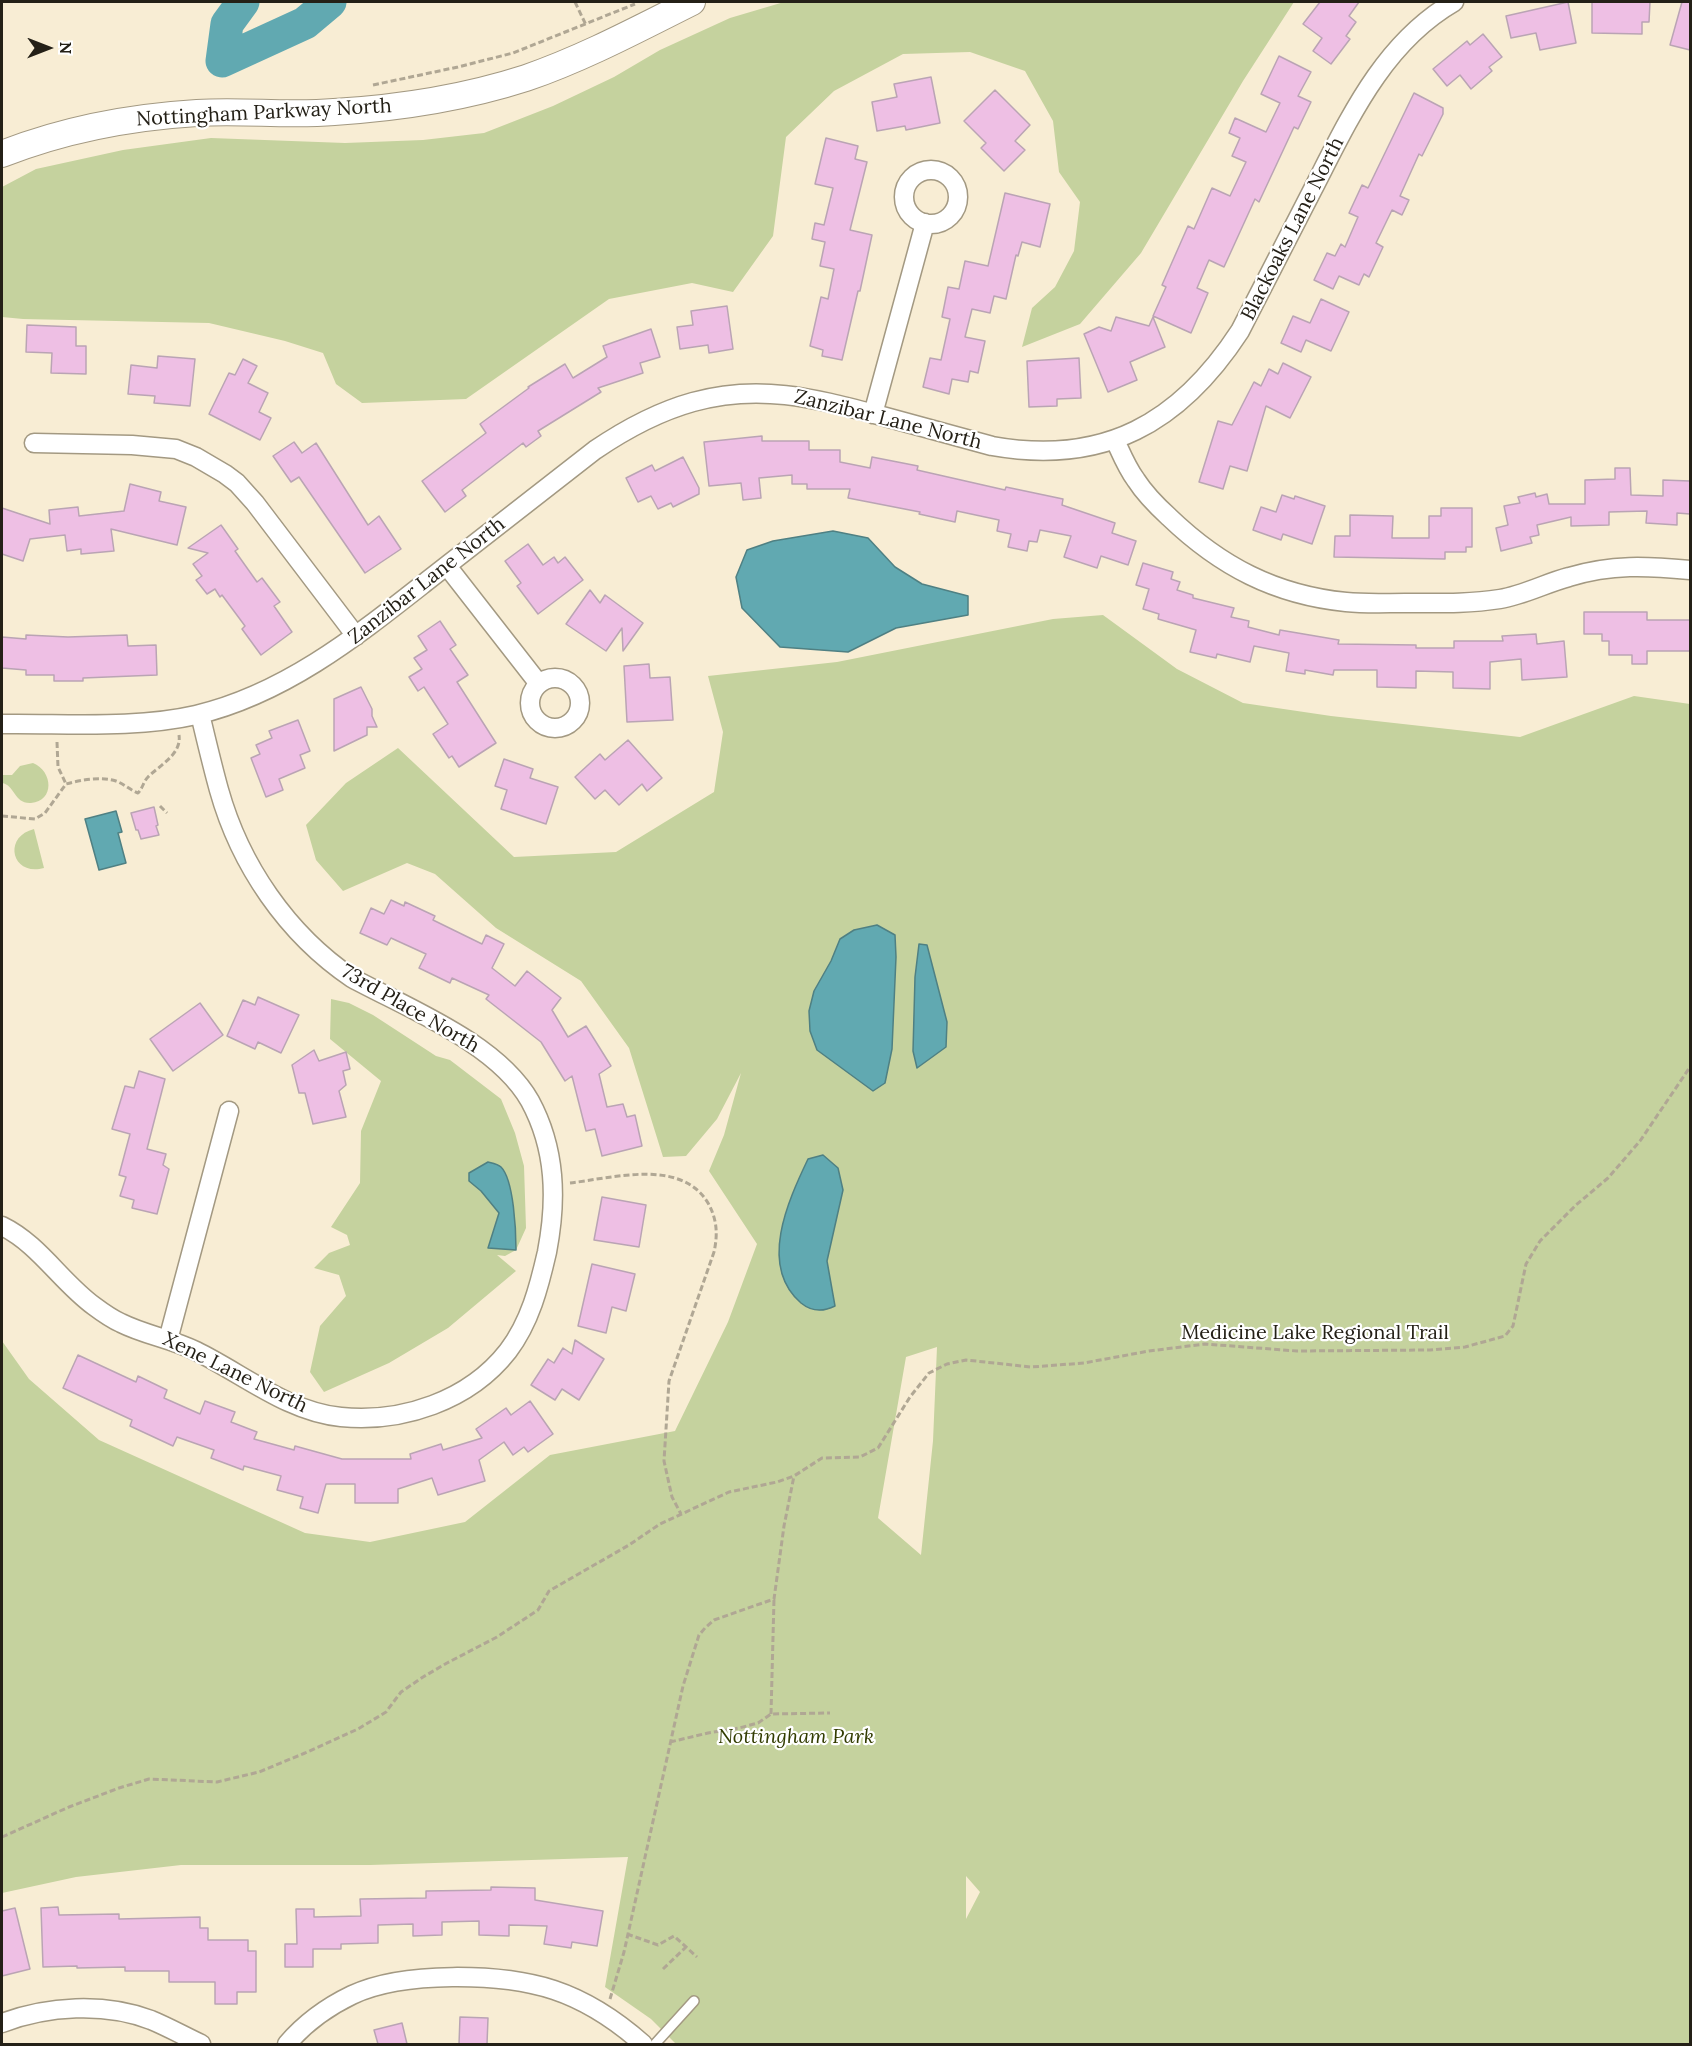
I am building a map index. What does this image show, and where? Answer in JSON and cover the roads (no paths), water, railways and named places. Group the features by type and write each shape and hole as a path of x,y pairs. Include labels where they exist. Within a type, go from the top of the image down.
{"street":[{"name":"Nottingham Parkway North","path":"2,154 83,130 133,120 198,113 332,113 443,99 526,78 561,65 692,2"},
{"name":"Blackoaks Lane North","path":"1115,440 1170,411 1197,387 1221,360 1240,331 1352,115 1376,75 1405,40 1442,9 1454,2"},
{"path":"873,414 925,223"},
{"name":"Zanzibar Lane North","path":"2,724 119,723 180,718 200,714 280,683 356,636 595,450 627,428 661,413 705,399 736,394 769,393 805,397 992,446 1020,451 1048,451 1115,440"},
{"path":"1115,440 1136,481 1157,506 1186,534 1216,557 1247,576 1278,588 1316,597 1347,602 1482,602 1503,598 1568,577 1620,566 1690,570"},
{"path":"34,443 156,446 176,449 213,466 237,483 255,503 356,636"},
{"path":"447,566 538,684"},
{"name":"73rd Place North","path":"200,714 219,790 244,856 261,885 298,931 335,966 352,978 467,1040 492,1057 512,1077 529,1100 542,1129 550,1157 554,1185 551,1231 540,1283 531,1308 508,1351"},
{"path":"168,1340 230,1111"},
{"name":"Xene Lane North","path":"2,1227 19,1234 92,1305 121,1324 194,1350 295,1404 317,1413 380,1418 427,1408 443,1401 480,1377 508,1351"},
{"path":"287,2044 314,2018 353,1994 375,1987 421,1980 483,1977 510,1980 555,1991 602,2014 643,2044"},
{"path":"2,2023 25,2015 47,2011 98,2009 150,2020 201,2044"}],"lane":[{"path":"655,2044 694,2001"}],"water":[{"path":"833,531 868,538 895,567 922,584 968,596 968,615 896,628 848,652 780,647 742,608 736,577 747,550 773,541"},
{"path":"116,811 122,832 118,833 126,863 99,870 85,819"},
{"path":"877,925 895,935 896,957 892,1049 885,1083 873,1091 817,1050 810,1031 809,1011 814,991 840,939 854,930"},
{"path":"919,944 927,945 947,1022 946,1047 917,1068 913,1051 915,977"},
{"path":"823,1155 838,1168 843,1190 827,1261 835,1306 818,1310 801,1303 788,1288 781,1271 779,1252 786,1213 800,1176 808,1159"},
{"path":"488,1162 501,1167 509,1183 516,1250 488,1248 499,1213 481,1191 469,1181 469,1173"}],"waterway":[{"path":"243,2 227,24 222,61 305,23 330,2"}],"park label":[{"name":"Nottingham Park","path":"796,1737"}]}
